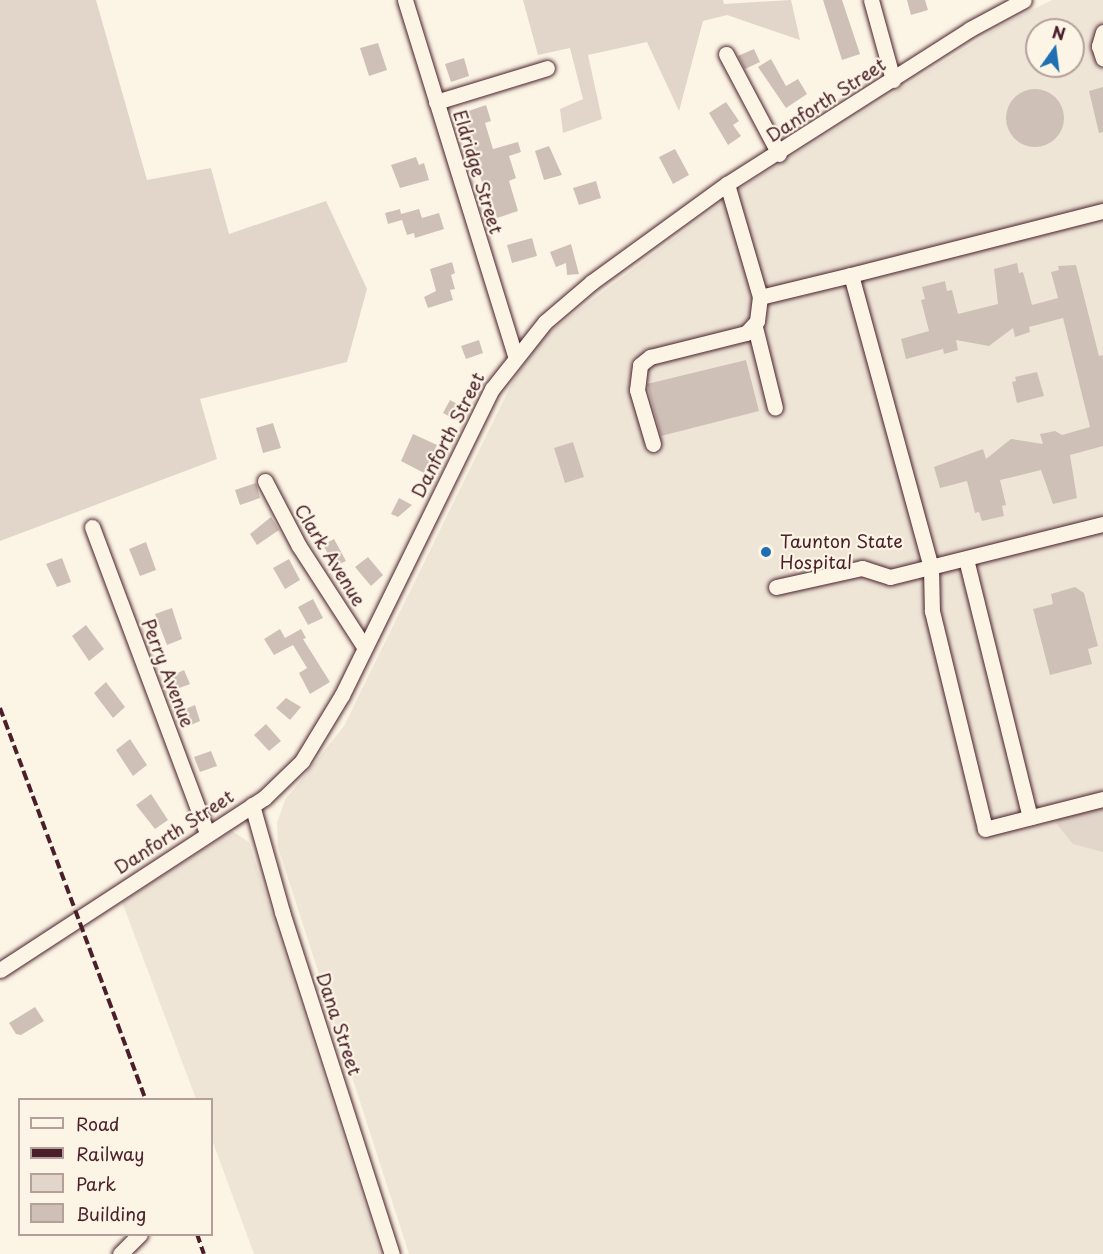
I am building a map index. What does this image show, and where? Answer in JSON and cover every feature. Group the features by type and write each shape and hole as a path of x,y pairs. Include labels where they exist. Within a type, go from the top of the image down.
{"street":[{"name":"Eldridge Street","path":"405,0 515,355"},
{"path":"871,0 893,80"},
{"name":"Danforth Street","path":"0,970 207,833 252,806 302,761 333,712 485,401 515,355 545,322 592,282 727,184 779,154 970,29 1024,0"},
{"path":"1103,32 1099,46 1103,58"},
{"path":"726,54 779,154"},
{"path":"436,102 548,68"},
{"path":"727,184 760,297 755,327 775,408"},
{"path":"760,297 1102,213"},
{"path":"851,275 931,568 932,611 985,829 1103,799"},
{"path":"652,444 637,390 640,365 650,357 742,335 755,327"},
{"name":"Clark Avenue","path":"265,481 299,546 365,648"},
{"path":"776,587 862,568 890,577 1103,524"},
{"name":"Perry Avenue","path":"92,527 207,833"},
{"path":"966,559 1030,817"},
{"name":"Dana Street","path":"252,806 282,912 392,1254"},
{"path":"120,1254 138,1236"}],"shaded area":[{"name":"Taunton State Hospital","path":"1052,0 1103,0 1103,1254 409,1254 278,847 277,823 285,800 344,726 514,379 544,336 744,186 1004,24"},
{"path":"232,831 249,842 380,1254 254,1254 213,1143 213,1098 196,1098 122,902"}],"green space":[{"path":"0,0 96,0 147,180 211,168 229,234 326,201 367,289 347,362 200,399 217,459 0,541"},
{"path":"523,0 723,0 724,4 791,0 800,40 727,15 703,21 679,111 647,42 588,55 602,119 563,133 560,109 583,99 570,48 538,55"},
{"path":"1103,805 1103,852 1073,844 1056,823 1060,816"}],"building":[{"path":"823,0 842,0 860,54 842,60"},
{"path":"907,0 925,0 928,10 911,15"},
{"path":"378,43 387,70 369,76 360,48"},
{"path":"754,49 760,62 745,69 738,56"},
{"path":"464,58 469,76 451,82 445,64"},
{"path":"771,59 786,86 798,79 807,94 786,108 758,67"},
{"path":"1103,87 1103,132 1099,133 1089,91"},
{"path":"1029,89 1041,89 1051,93 1060,102 1064,124 1056,139 1041,147 1029,147 1019,143 1010,134 1006,124 1006,112 1010,102 1019,93"},
{"path":"726,102 739,121 733,125 741,136 728,145 709,113"},
{"path":"486,105 491,121 485,123 493,149 518,142 521,152 509,156 516,178 509,181 518,211 497,218 488,188 484,189 460,114"},
{"path":"549,146 562,175 544,180 535,151"},
{"path":"675,149 689,175 673,184 659,157"},
{"path":"416,157 419,165 424,163 429,180 400,188 391,165"},
{"path":"596,181 601,198 579,205 573,188"},
{"path":"400,209 401,214 419,209 422,218 439,213 444,229 415,238 414,233 407,235 402,220 388,224 385,213"},
{"path":"532,238 537,256 512,263 507,245"},
{"path":"571,244 579,274 567,275 566,263 556,267 550,252"},
{"path":"452,262 455,273 451,275 455,289 450,290 453,300 428,308 424,297 436,291 430,269"},
{"path":"1017,263 1019,273 1023,272 1032,305 1058,298 1051,272 1059,270 1058,266 1076,265 1099,356 1103,355 1103,446 1070,455 1077,498 1053,504 1041,470 1000,480 1006,505 1002,506 1004,516 982,521 979,512 975,513 967,481 940,488 934,467 983,449 986,459 1011,439 1043,444 1040,434 1055,431 1062,435 1090,427 1063,318 1029,327 1030,332 1015,337 1013,328 989,346 956,340 958,350 944,354 943,349 906,359 901,339 929,331 921,300 925,299 922,287 945,281 947,291 952,290 958,314 998,304 994,269"},
{"path":"479,340 483,353 466,359 461,346"},
{"path":"746,360 759,411 661,436 647,384"},
{"path":"1037,372 1044,396 1017,403 1012,382 1016,381 1015,377"},
{"path":"450,400 465,408 458,421 443,413"},
{"path":"273,423 281,448 263,453 256,428"},
{"path":"413,434 437,445 424,473 401,461"},
{"path":"573,442 584,477 565,483 554,448"},
{"path":"256,483 260,498 240,505 235,490"},
{"path":"399,498 412,505 398,517 391,514"},
{"path":"271,517 279,530 257,545 250,534"},
{"path":"334,539 346,561 335,566 323,545"},
{"path":"146,542 156,570 140,576 129,549"},
{"path":"368,557 383,575 371,586 355,567"},
{"path":"62,558 71,582 57,587 46,564"},
{"path":"289,559 300,580 285,589 273,568"},
{"path":"1075,587 1084,593 1098,646 1088,649 1092,664 1050,675 1033,609 1053,604 1051,594"},
{"path":"313,599 323,618 308,625 298,607"},
{"path":"172,608 182,639 167,645 155,614"},
{"path":"86,625 104,649 89,661 72,636"},
{"path":"280,629 285,638 301,629 306,638 303,639 330,682 310,694 299,673 307,668 293,645 274,655 264,639"},
{"path":"184,670 190,684 174,690 169,677"},
{"path":"106,682 125,707 113,718 94,693"},
{"path":"286,698 301,707 290,720 276,708"},
{"path":"195,705 200,721 184,728 178,712"},
{"path":"266,724 281,741 269,751 254,735"},
{"path":"130,739 147,765 133,776 116,750"},
{"path":"211,751 217,766 200,772 194,757"},
{"path":"151,794 168,820 155,829 136,805"},
{"path":"35,1007 44,1021 21,1035 16,1034 9,1023"}],"railway":[{"path":"0,708 145,1098"},
{"path":"198,1236 204,1254"}],"place":[{"name":"Taunton State Hospital","path":"766,552"}]}
